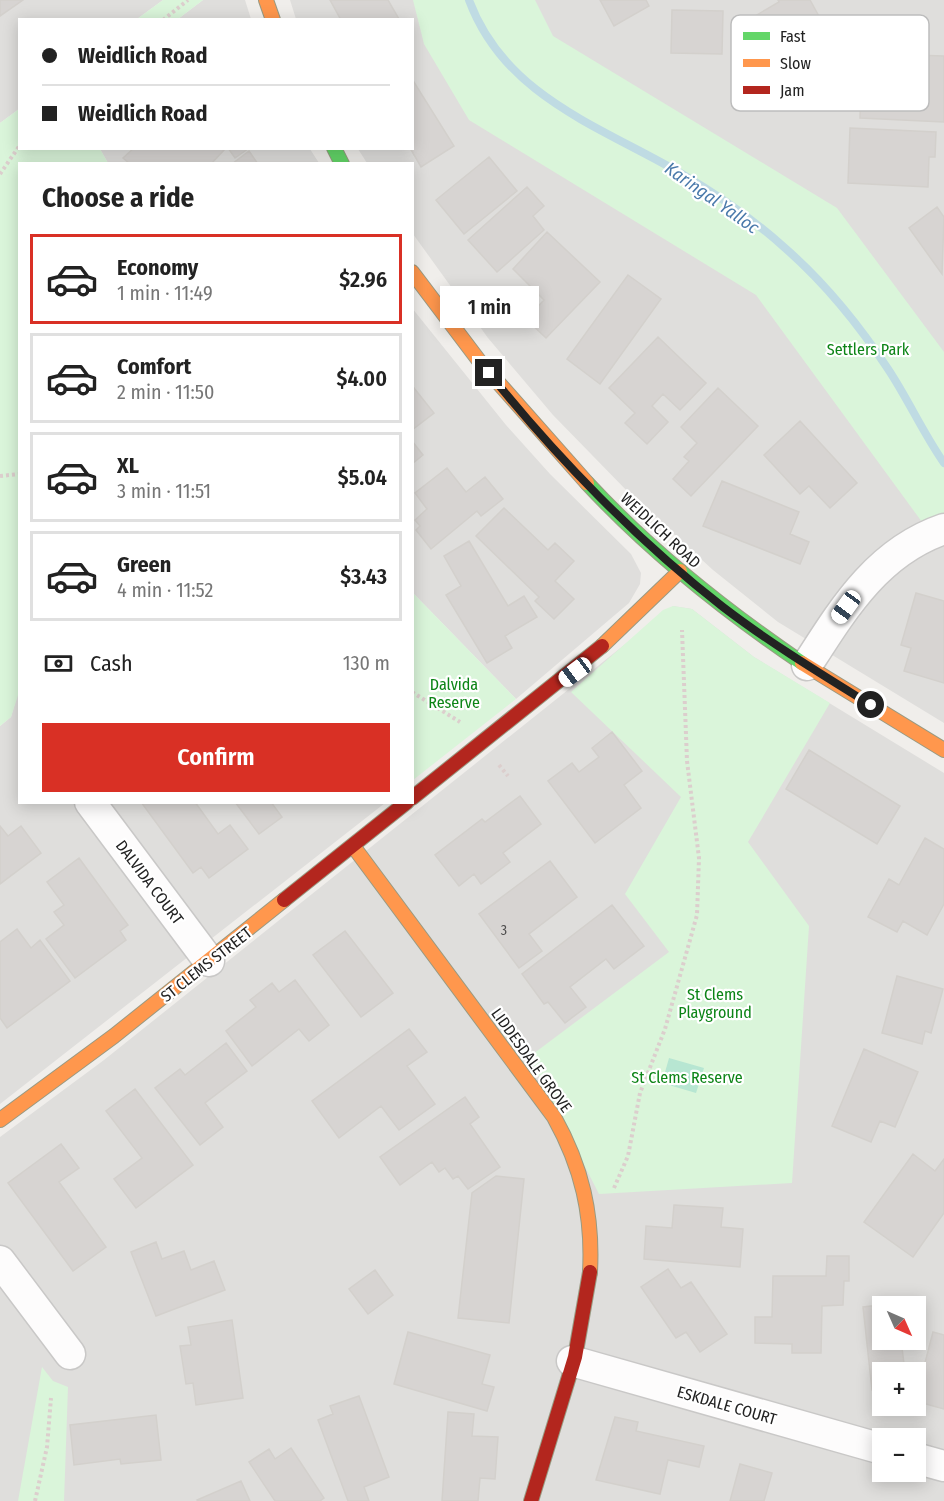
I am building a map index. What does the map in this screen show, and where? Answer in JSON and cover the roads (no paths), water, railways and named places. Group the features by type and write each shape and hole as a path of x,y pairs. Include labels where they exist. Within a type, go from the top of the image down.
{"street":[{"path":"266,0 272,18"},
{"name":"WEIDLICH ROAD","path":"414,275 458,334 529,421 607,502 680,570 722,606 807,665 944,750"},
{"path":"807,665 853,596 875,571 903,549 944,529"},
{"path":"414,796 590,659 621,632 680,570"},
{"name":"DALVIDA COURT","path":"91,804 209,961"},
{"name":"ST CLEMS STREET","path":"0,1120 209,961 405,804"},
{"name":"LIDDESDALE GROVE","path":"353,846 547,1105 568,1141 589,1210 591,1276 572,1361 531,1501"},
{"path":"0,1261 70,1354"},
{"name":"ESKDALE COURT","path":"572,1361 872,1446"},
{"path":"926,1461 944,1466"}],"waterway":[{"name":"Karingal Yalloc","path":"469,0 485,33 506,61 531,85 588,123 709,190 761,228 800,261 841,305 877,353 944,463"}],"park label":[{"name":"Settlers Park","path":"868,349"},
{"name":"Dalvida Reserve","path":"454,693"},
{"name":"St Clems Playground","path":"715,1003"},
{"name":"St Clems Reserve","path":"687,1077"}]}
